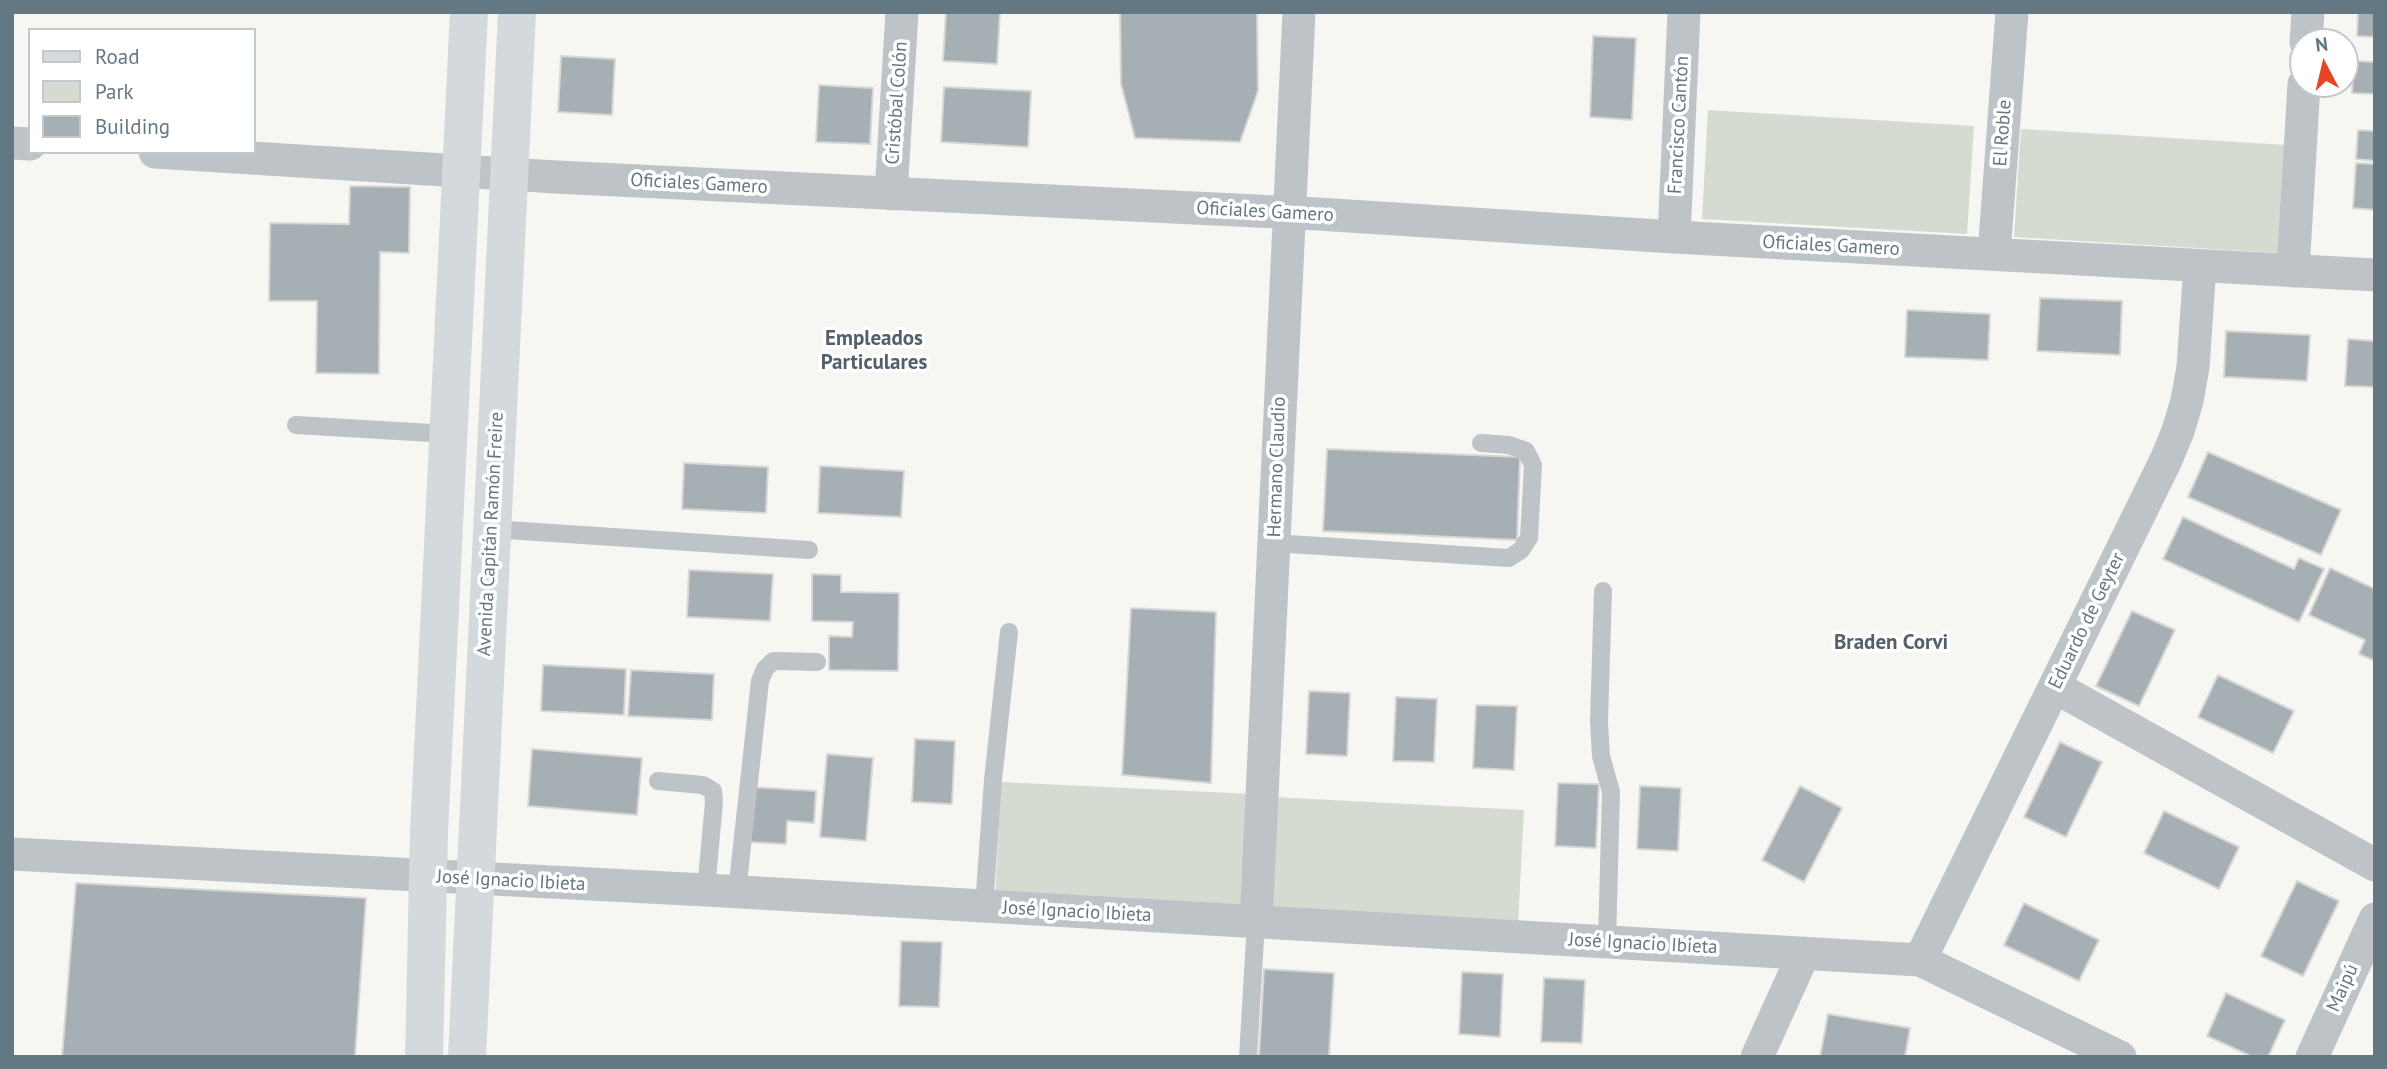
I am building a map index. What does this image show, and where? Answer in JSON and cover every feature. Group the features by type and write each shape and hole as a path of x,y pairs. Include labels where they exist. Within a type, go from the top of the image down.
{"main road":[{"path":"424,1057 427,877 469,12"},
{"name":"Avenida Capitán Ramón Freire","path":"467,1057 517,12"}],"street":[{"name":"Cristóbal Colón","path":"891,194 902,12"},
{"name":"Hermano Claudio","path":"1256,922 1299,12"},
{"name":"Francisco Cantón","path":"1674,237 1684,12"},
{"name":"El Roble","path":"1994,254 2012,12"},
{"path":"2293,271 2303,98"},
{"name":"Oficiales Gamero","path":"189,154 2375,275"},
{"name":"Eduardo de Geyter","path":"1920,960 2178,431 2193,367 2200,266"},
{"path":"2055,687 2375,865"},
{"name":"José Ignacio Ibieta","path":"12,853 1920,960 2120,1057"},
{"name":"Maipú","path":"2312,1057 2375,919"},
{"path":"1757,1057 1804,953"}],"lane":[{"path":"296,425 448,434"},
{"path":"1273,543 1509,558 1521,550 1529,538 1533,465 1526,451 1508,445 1481,443"},
{"path":"492,529 809,550"},
{"path":"1603,591 1599,722 1601,757 1611,792 1607,942"},
{"path":"984,907 993,780 1009,632"},
{"path":"722,891 760,681 765,669 774,661 817,662"},
{"path":"658,781 703,785 713,791 722,891"},
{"path":"1248,1057 1256,922"}],"green space":[{"path":"1708,110 1974,126 1967,234 1702,219"},
{"path":"2021,129 2287,145 2280,253 2014,237"},
{"path":"1001,782 1252,794 1246,908 995,896"},
{"path":"1273,797 1524,810 1518,924 1267,911"}],"building":[{"path":"946,12 1000,12 997,64 943,61"},
{"path":"1120,12 1257,12 1258,91 1240,142 1135,138 1121,84"},
{"path":"2358,12 2375,12 2375,37 2359,36"},
{"path":"1593,36 1636,38 1632,120 1590,117"},
{"path":"561,56 615,59 612,115 558,112"},
{"path":"2359,61 2375,62 2375,94 2359,93"},
{"path":"819,85 873,88 870,144 816,142"},
{"path":"944,87 1031,91 1028,147 941,142"},
{"path":"2358,130 2375,131 2375,161 2356,159"},
{"path":"2356,163 2375,164 2375,210 2353,208"},
{"path":"350,186 410,187 409,253 380,252 379,374 316,373 317,301 269,301 270,223 349,224"},
{"path":"2040,298 2122,301 2120,355 2037,351"},
{"path":"1907,310 1990,314 1988,360 1905,357"},
{"path":"2226,331 2310,335 2307,381 2224,377"},
{"path":"2348,339 2375,341 2375,387 2345,386"},
{"path":"1327,449 1520,457 1517,540 1323,531"},
{"path":"2208,452 2341,510 2321,555 2188,497"},
{"path":"684,463 768,467 766,513 682,509"},
{"path":"820,466 904,471 901,517 818,513"},
{"path":"2183,517 2294,569 2299,558 2324,569 2299,622 2163,559"},
{"path":"2330,568 2375,589 2375,661 2359,654 2365,640 2309,615"},
{"path":"689,570 773,574 770,621 687,617"},
{"path":"812,574 841,575 841,592 899,593 898,671 829,670 829,636 852,637 853,622 812,621"},
{"path":"1131,608 1216,612 1211,783 1122,775"},
{"path":"2132,611 2175,630 2139,706 2096,686"},
{"path":"543,665 626,669 624,715 541,711"},
{"path":"631,670 714,674 712,720 628,716"},
{"path":"2218,675 2294,711 2273,753 2198,717"},
{"path":"1309,691 1350,693 1347,756 1306,754"},
{"path":"1396,697 1437,699 1434,762 1393,761"},
{"path":"1476,705 1517,706 1514,770 1473,768"},
{"path":"915,739 955,741 952,804 912,802"},
{"path":"2060,742 2102,762 2066,837 2024,817"},
{"path":"532,749 642,758 637,815 528,806"},
{"path":"827,754 873,758 866,841 820,837"},
{"path":"1558,783 1599,784 1596,848 1555,846"},
{"path":"1640,786 1681,788 1678,851 1637,849"},
{"path":"1800,786 1842,808 1804,882 1762,860"},
{"path":"751,787 816,791 814,823 787,821 786,844 747,842"},
{"path":"2164,811 2239,847 2219,889 2144,853"},
{"path":"2297,881 2339,901 2303,976 2261,956"},
{"path":"76,883 366,898 355,1057 62,1057"},
{"path":"2024,903 2099,940 2079,981 2004,945"},
{"path":"901,941 942,942 939,1007 899,1006"},
{"path":"1264,969 1334,973 1329,1057 1259,1057"},
{"path":"1462,972 1503,974 1500,1037 1459,1034"},
{"path":"1544,978 1585,980 1582,1043 1541,1042"},
{"path":"2226,993 2285,1020 2268,1057 2253,1057 2207,1036"},
{"path":"1828,1014 1910,1028 1905,1057 1820,1057"}],"district":[{"name":"Empleados Particulares","path":"874,351"},
{"name":"Braden Corvi","path":"1891,643"}]}
